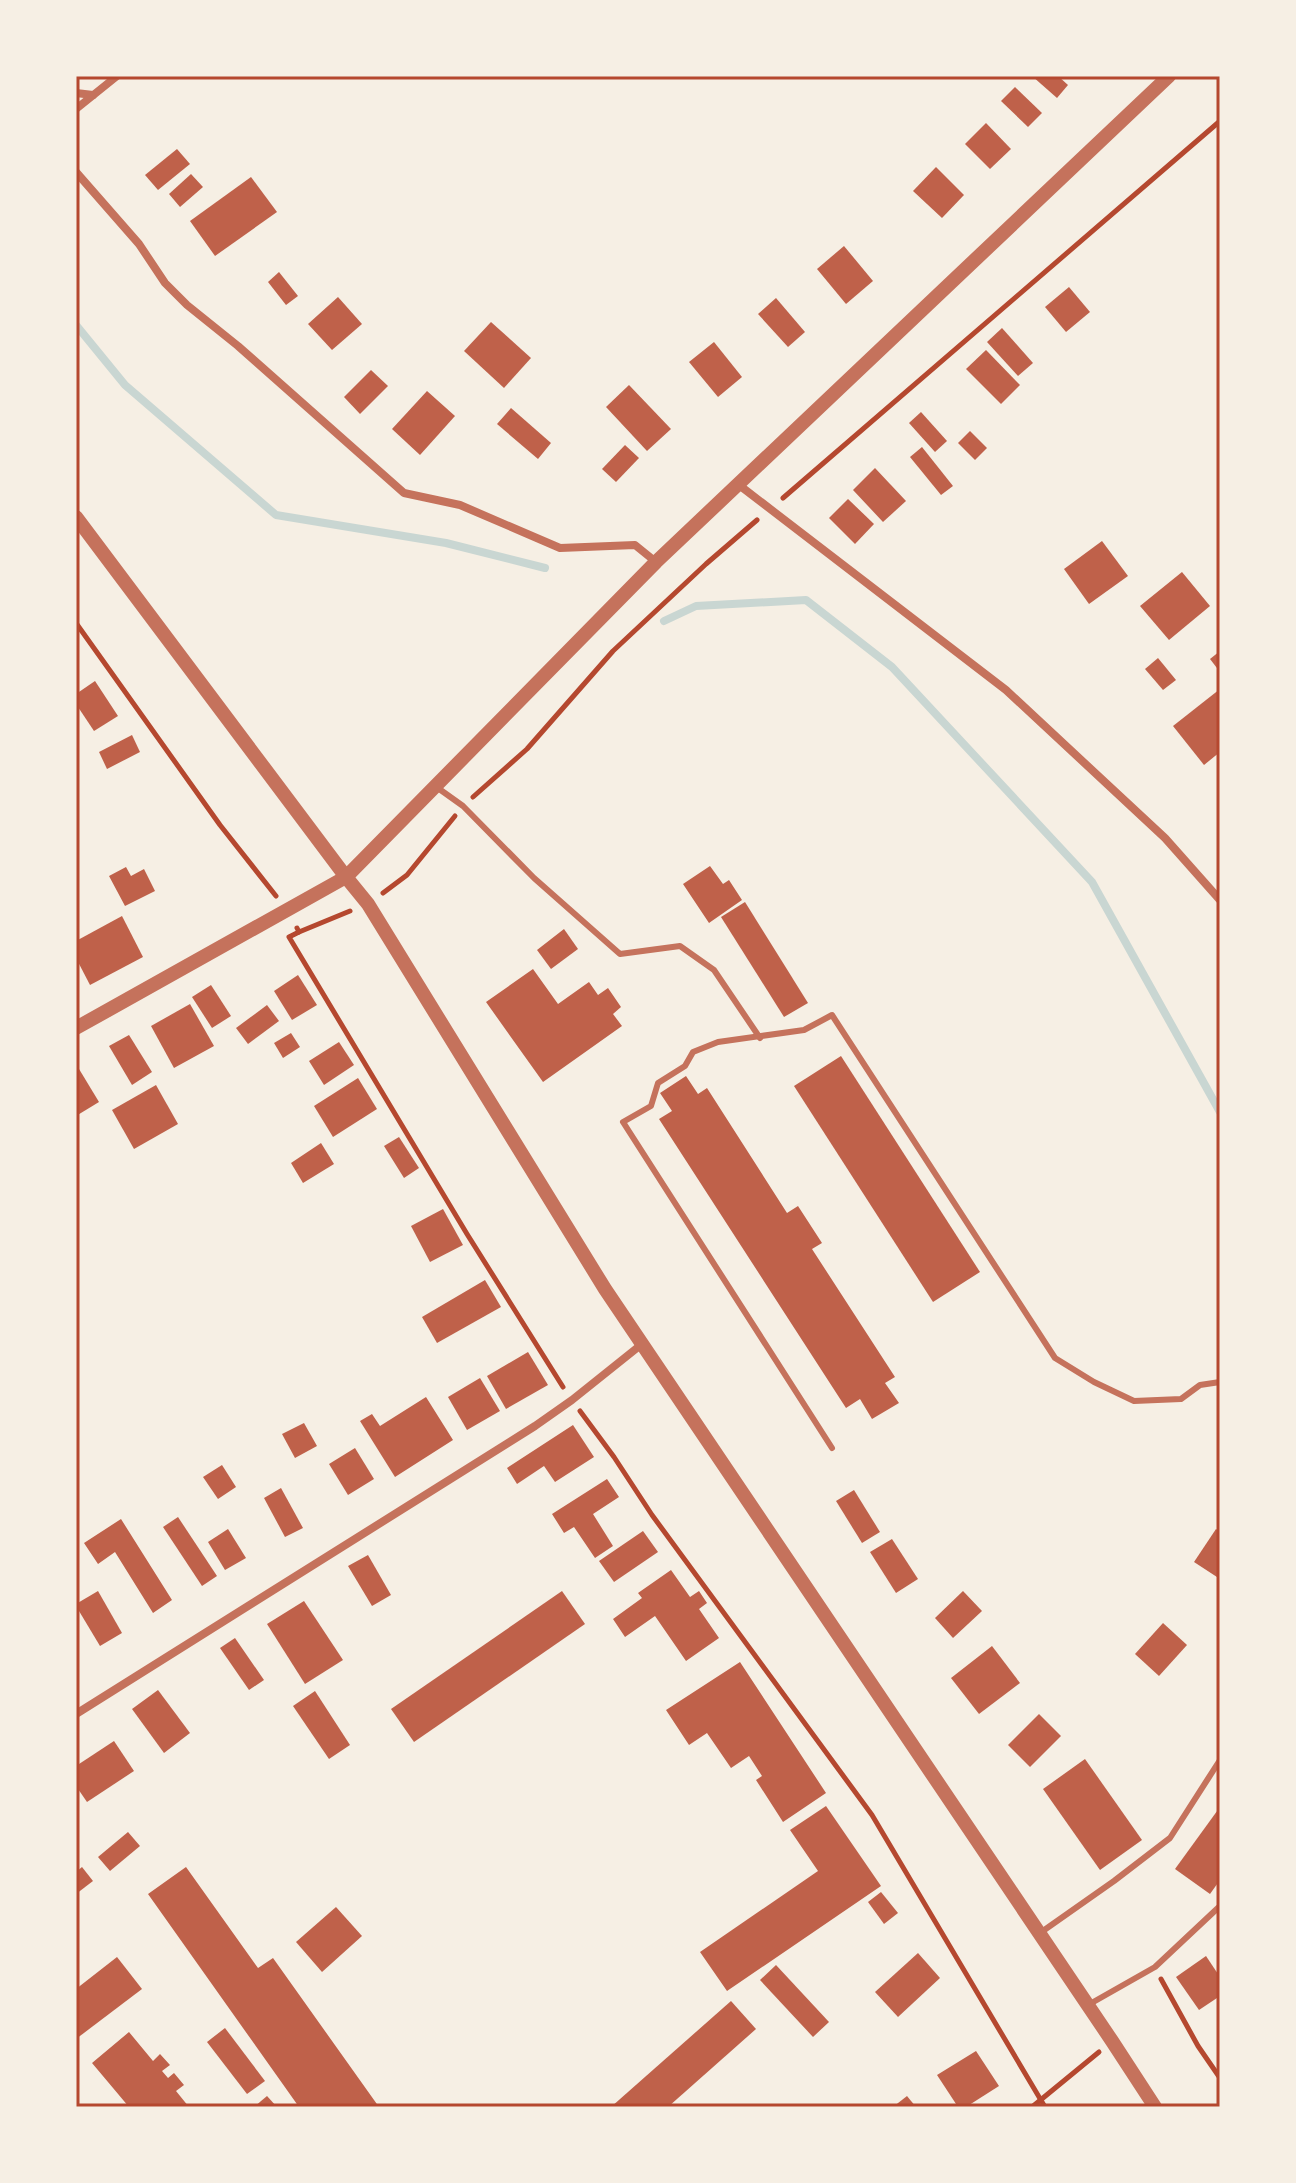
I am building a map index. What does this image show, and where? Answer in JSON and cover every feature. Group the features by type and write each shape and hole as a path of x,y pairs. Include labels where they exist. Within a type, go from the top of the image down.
{"street":[{"path":"76,109 117,76"},
{"path":"76,1028 346,877 656,562 1169,76"},
{"path":"76,93 93,95"},
{"path":"76,172 139,244 165,283 187,305 238,346 404,493 460,505 560,548 635,545 656,562"},
{"path":"739,485 1006,690 1165,838 1220,900"},
{"path":"76,517 368,904 642,1344 1155,2107"},
{"path":"76,1714 535,1426 642,1344"}],"lane":[{"path":"435,786 463,806 534,878 620,954 680,946 714,970 760,1038"},
{"path":"832,1448 623,1122 651,1106 658,1083 685,1066 693,1052 718,1042 804,1030 832,1015 1055,1358 1094,1382 1134,1401 1181,1399 1200,1385 1220,1382"},
{"path":"1040,1933 1170,1838 1220,1760"},
{"path":"1088,2005 1155,1967 1220,1906"}],"path":[{"path":"1045,2107 872,1815 652,1515 538,1350 289,937 368,904 407,875 463,806 527,749 613,651 706,564 1220,121"},
{"path":"76,623 220,825 272,890 299,932"},
{"path":"1155,1967 1198,2046 1220,2078"},
{"path":"1032,2107 1112,2041"}],"building":[{"path":"1032,76 1058,76 1068,85 1057,98"},
{"path":"1015,87 1042,113 1028,127 1001,101"},
{"path":"986,123 1011,149 990,169 965,144"},
{"path":"177,149 190,164 158,190 145,175"},
{"path":"936,167 964,195 942,218 913,191"},
{"path":"191,174 203,187 180,207 169,194"},
{"path":"251,177 277,212 215,256 190,221"},
{"path":"844,246 873,281 846,304 817,269"},
{"path":"279,272 298,296 286,305 268,282"},
{"path":"1069,287 1090,312 1066,332 1045,307"},
{"path":"338,297 362,324 332,350 308,324"},
{"path":"776,298 805,332 788,347 758,314"},
{"path":"491,322 531,358 504,388 464,351"},
{"path":"1002,328 1033,363 1018,376 987,342"},
{"path":"714,342 742,377 718,397 689,362"},
{"path":"986,350 1020,385 1001,404 966,369"},
{"path":"371,370 388,386 360,414 344,397"},
{"path":"629,385 671,429 647,451 606,407"},
{"path":"427,391 455,416 420,455 392,429"},
{"path":"511,408 551,443 538,459 497,424"},
{"path":"921,412 947,441 935,452 909,423"},
{"path":"970,431 987,448 975,460 958,443"},
{"path":"625,445 639,458 616,482 602,469"},
{"path":"922,447 953,486 941,495 910,457"},
{"path":"875,468 906,501 883,522 853,490"},
{"path":"848,499 874,524 855,544 829,518"},
{"path":"1102,541 1128,576 1089,604 1064,569"},
{"path":"1182,572 1210,606 1169,640 1140,606"},
{"path":"1220,651 1220,672 1210,659"},
{"path":"1158,658 1176,680 1163,690 1145,669"},
{"path":"95,681 118,716 94,731 76,704 76,694"},
{"path":"1220,689 1220,752 1204,765 1173,726"},
{"path":"132,735 140,752 107,769 99,752"},
{"path":"710,866 723,884 729,880 742,900 709,923 683,884"},
{"path":"126,867 131,876 144,869 155,891 125,906 109,876"},
{"path":"745,902 808,1003 784,1017 721,917"},
{"path":"122,916 143,957 90,985 76,958 76,941"},
{"path":"564,929 578,949 551,969 537,950"},
{"path":"533,969 558,1004 589,982 598,995 608,988 621,1007 613,1014 622,1026 543,1082 486,1002"},
{"path":"298,975 317,1005 292,1020 274,991"},
{"path":"211,985 231,1016 212,1028 192,997"},
{"path":"190,1004 214,1046 174,1068 151,1026"},
{"path":"267,1005 279,1021 248,1044 236,1028"},
{"path":"291,1033 300,1047 283,1058 274,1043"},
{"path":"129,1035 152,1072 132,1085 109,1046"},
{"path":"339,1042 354,1065 324,1085 309,1061"},
{"path":"841,1056 980,1272 933,1302 794,1086"},
{"path":"76,1064 99,1102 76,1116"},
{"path":"686,1076 698,1094 707,1088 787,1213 798,1206 822,1243 812,1249 895,1377 885,1383 899,1403 872,1419 860,1399 846,1408 659,1119 672,1111 660,1093"},
{"path":"358,1078 377,1109 333,1137 314,1106"},
{"path":"156,1085 178,1124 134,1149 112,1110"},
{"path":"399,1137 419,1168 404,1178 384,1146"},
{"path":"321,1143 334,1164 303,1183 291,1163"},
{"path":"443,1209 463,1245 430,1262 411,1226"},
{"path":"485,1280 501,1307 437,1343 422,1317"},
{"path":"528,1352 548,1385 506,1409 487,1376"},
{"path":"480,1378 500,1411 467,1430 448,1397"},
{"path":"426,1397 453,1440 395,1477 360,1421 372,1414 380,1426"},
{"path":"304,1423 317,1446 295,1458 282,1434"},
{"path":"573,1425 594,1457 555,1482 544,1466 517,1484 507,1468"},
{"path":"355,1448 374,1479 348,1495 329,1464"},
{"path":"222,1465 236,1487 218,1499 203,1477"},
{"path":"607,1479 619,1497 593,1514 613,1546 595,1558 574,1527 564,1533 552,1514"},
{"path":"281,1488 303,1528 285,1537 264,1498"},
{"path":"854,1490 880,1532 862,1543 836,1501"},
{"path":"178,1517 217,1576 202,1586 163,1527"},
{"path":"121,1519 172,1600 153,1613 115,1552 98,1564 84,1543"},
{"path":"228,1529 246,1558 225,1570 208,1542"},
{"path":"1216,1529 1220,1532 1220,1579 1194,1562"},
{"path":"643,1531 658,1552 614,1582 599,1561"},
{"path":"892,1539 918,1579 896,1593 870,1552"},
{"path":"368,1555 391,1595 372,1606 348,1566"},
{"path":"671,1570 690,1597 699,1591 707,1603 699,1609 719,1638 686,1661 655,1616 625,1637 613,1619 642,1598 638,1593"},
{"path":"98,1591 122,1633 100,1646 76,1606"},
{"path":"562,1591 585,1624 414,1742 391,1709"},
{"path":"963,1591 982,1611 953,1638 935,1618"},
{"path":"304,1601 343,1660 305,1684 267,1624"},
{"path":"1163,1623 1187,1645 1159,1676 1135,1654"},
{"path":"235,1638 264,1680 249,1690 220,1648"},
{"path":"992,1646 1020,1683 979,1714 951,1678"},
{"path":"740,1662 826,1793 783,1822 756,1780 762,1776 749,1756 731,1768 707,1733 689,1745 666,1710"},
{"path":"158,1690 190,1733 164,1753 132,1709"},
{"path":"315,1691 350,1745 329,1759 293,1706"},
{"path":"1039,1714 1061,1736 1030,1767 1008,1745"},
{"path":"114,1741 134,1771 87,1802 76,1786 76,1766"},
{"path":"1085,1759 1142,1840 1100,1870 1043,1789"},
{"path":"826,1806 881,1886 727,1991 700,1952 818,1871 790,1830"},
{"path":"1220,1807 1220,1880 1210,1894 1175,1869"},
{"path":"128,1832 140,1846 110,1871 98,1857"},
{"path":"82,1867 93,1881 76,1894 76,1872"},
{"path":"186,1867 258,1968 273,1958 379,2107 299,2107 148,1894"},
{"path":"881,1892 898,1913 884,1924 868,1902"},
{"path":"336,1907 362,1936 322,1972 296,1942"},
{"path":"918,1953 940,1978 898,2017 875,1992"},
{"path":"1206,1956 1220,1977 1220,1996 1199,2010 1176,1977"},
{"path":"117,1957 142,1989 76,2039 76,1989"},
{"path":"776,1965 829,2022 813,2037 760,1980"},
{"path":"731,2001 756,2029 668,2107 611,2107"},
{"path":"225,2028 265,2081 247,2094 207,2042"},
{"path":"129,2032 153,2061 160,2054 170,2065 162,2071 168,2078 174,2073 184,2085 176,2091 189,2107 129,2107 92,2063"},
{"path":"976,2051 999,2086 966,2107 958,2107 937,2075"},
{"path":"267,2096 277,2107 254,2107"},
{"path":"907,2096 916,2107 893,2107"}],"waterway":[{"path":"76,325 125,385 276,515 446,543 545,568"},
{"path":"664,621 696,606 806,600 892,667 1092,882 1220,1112"}]}
